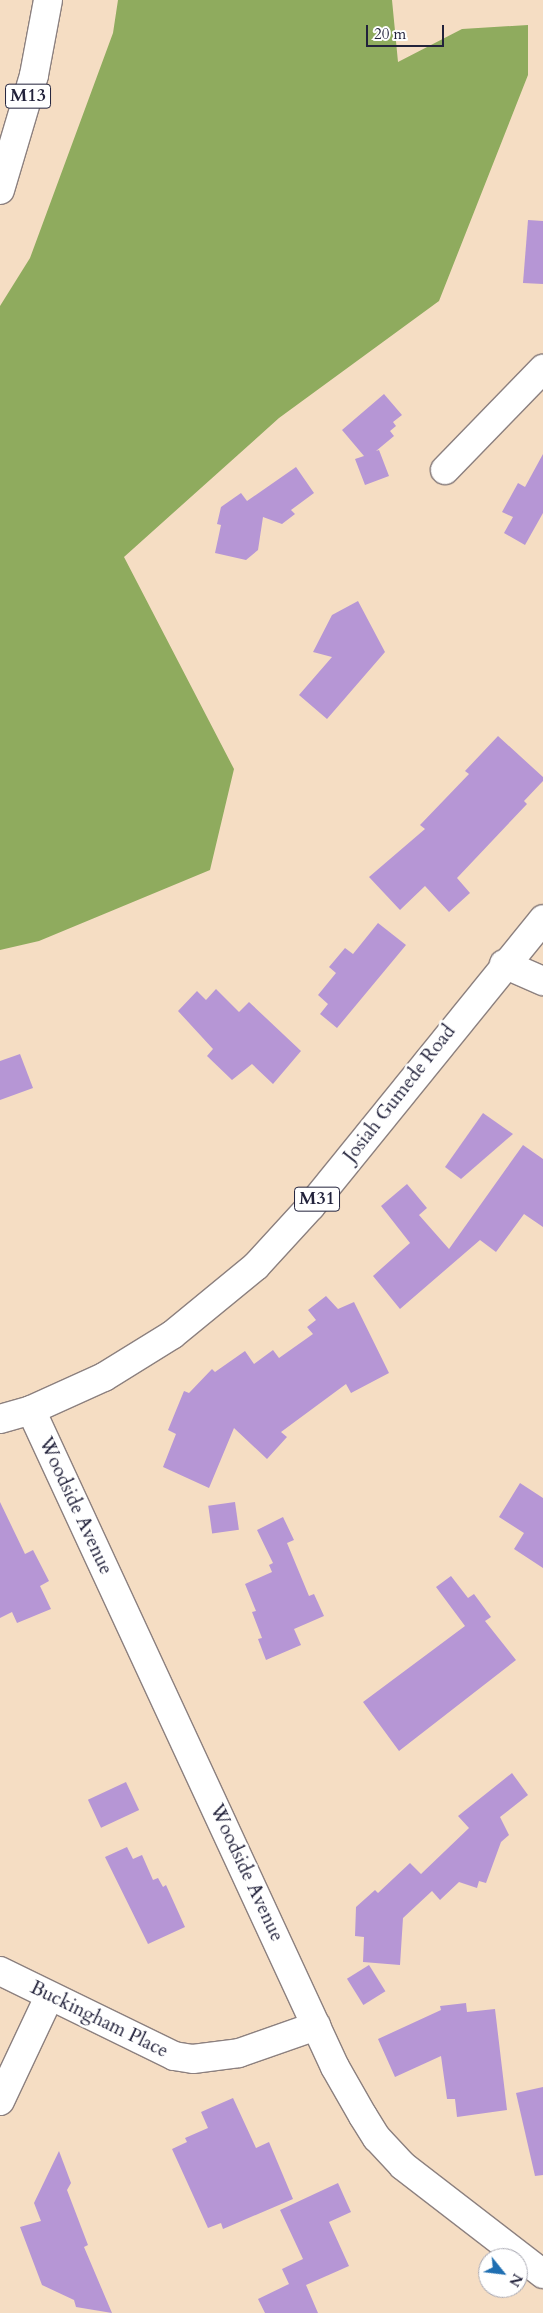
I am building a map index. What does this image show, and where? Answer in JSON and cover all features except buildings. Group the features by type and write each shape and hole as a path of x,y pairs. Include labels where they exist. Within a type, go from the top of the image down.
{"main road":[{"name":"M13","path":"0,190 34,75 48,0"},
{"path":"445,470 543,369"},
{"name":"Josiah Gumede Road","path":"0,1419 31,1410 104,1377 172,1335 256,1266 311,1206 504,964 543,919"},
{"path":"504,964 543,981"},
{"name":"Woodside Avenue","path":"31,1410 335,2067 377,2138 425,2185 543,2274"},
{"name":"Buckingham Place","path":"0,1971 48,1997 174,2056 193,2059 239,2053 316,2026"},
{"path":"0,2101 48,1997"}],"green space":[{"path":"118,0 392,0 398,62 462,29 528,25 528,75 439,301 279,418 124,557 234,769 210,870 39,941 0,950 0,306 30,258 113,33"}]}
